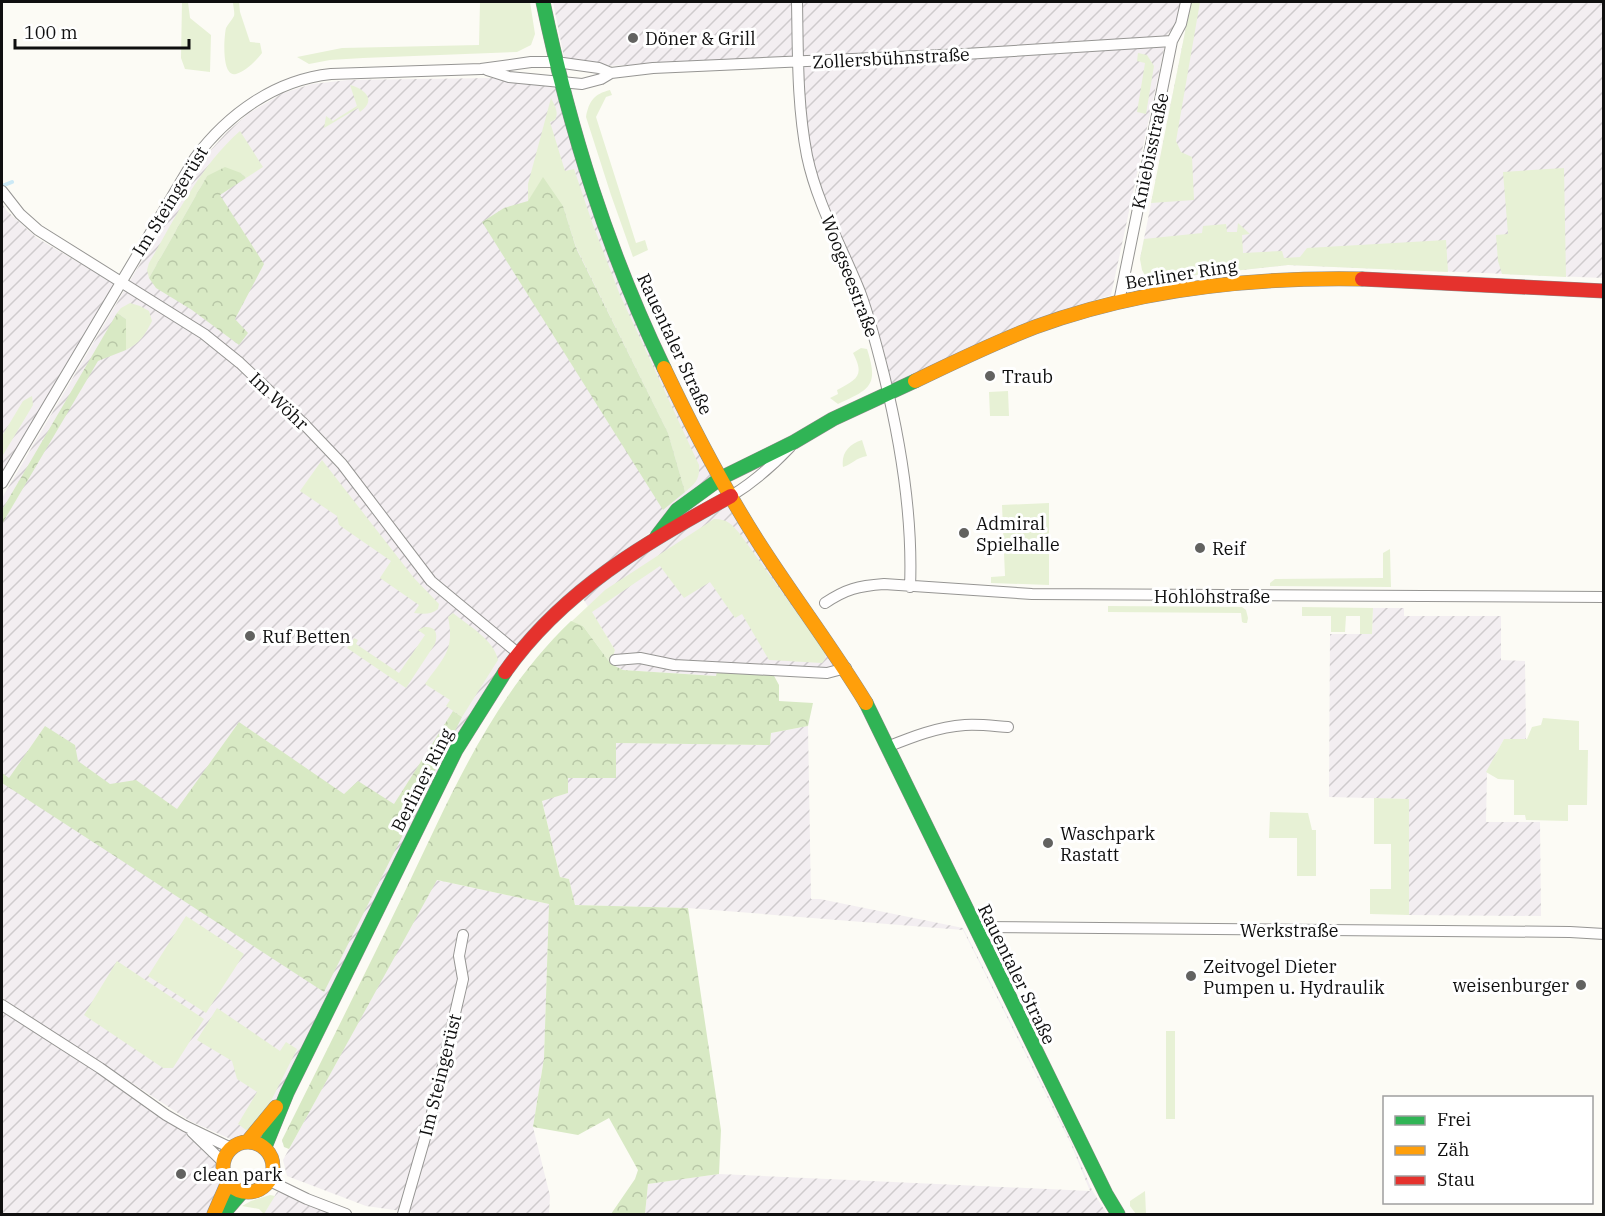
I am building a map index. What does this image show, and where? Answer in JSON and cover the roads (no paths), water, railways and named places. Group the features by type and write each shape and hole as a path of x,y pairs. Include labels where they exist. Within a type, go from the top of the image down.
{"street":[{"name":"Rauentaler Straße","path":"543,2 561,83 586,173 611,246 644,325 681,404 731,496 794,596 846,668 866,704 1082,1148 1118,1215"},
{"name":"Woogseestraße","path":"797,2 801,115 810,168 819,197 860,293 875,336 889,393 906,487 911,553 910,587"},
{"name":"Kniebisstraße","path":"1119,302 1172,41 1182,24 1186,2"},
{"name":"Zollersbühnstraße","path":"561,83 582,84 611,74 653,68 798,63 1172,41"},
{"name":"Im Steingerüst","path":"2,483 200,150 223,126 257,100 288,84 320,75 481,69 531,62 556,62"},
{"name":"Zollersbühnstraße","path":"556,62 599,68 611,74"},
{"name":"Im Steingerüst","path":"481,69 509,76 561,83"},
{"name":"Im Wöhr","path":"2,191 20,214 57,244 122,281 204,334 240,363 342,464 431,581 519,654"},
{"name":"Berliner Ring","path":"657,536 677,510 721,478 795,442 833,419 1036,327 1119,302 1221,285 1299,278 1376,279 1604,291"},
{"name":"Berliner Ring","path":"265,1147 287,1093 456,750 476,715 519,654 553,616 609,570 657,536 751,484 795,442"},
{"name":"Hohlohstraße","path":"825,603 861,585 884,584 1032,594 1604,597"},
{"path":"615,660 640,658 674,665 827,673 846,668"},
{"path":"887,747 914,736 965,725 1008,727"},
{"name":"Werkstraße","path":"975,927 1604,934"},
{"name":"Im Steingerüst","path":"403,1215 431,1117 463,979 459,956 463,935"},
{"path":"2,1005 185,1126 231,1148 223,1162 228,1182 242,1191 257,1191 270,1181 274,1166 270,1153 265,1147 248,1141"},
{"name":"Berliner Ring","path":"231,1148 248,1141 287,1093"},
{"path":"185,1126 223,1162"},
{"path":"270,1181 346,1215"},
{"path":"214,1215 228,1182"},
{"path":"223,1215 242,1191"}],"waterway":[{"path":"2,186 12,182"}],"place":[{"name":"Döner & Grill","path":"633,38"},
{"name":"Traub","path":"990,376"},
{"name":"Admiral Spielhalle","path":"964,533"},
{"name":"Reif","path":"1200,548"},
{"name":"Ruf Betten","path":"250,636"},
{"name":"Waschpark Rastatt","path":"1048,843"},
{"name":"Zeitvogel Dieter Pumpen u. Hydraulik","path":"1191,976"},
{"name":"weisenburger","path":"1581,985"},
{"name":"clean park","path":"181,1174"}]}
